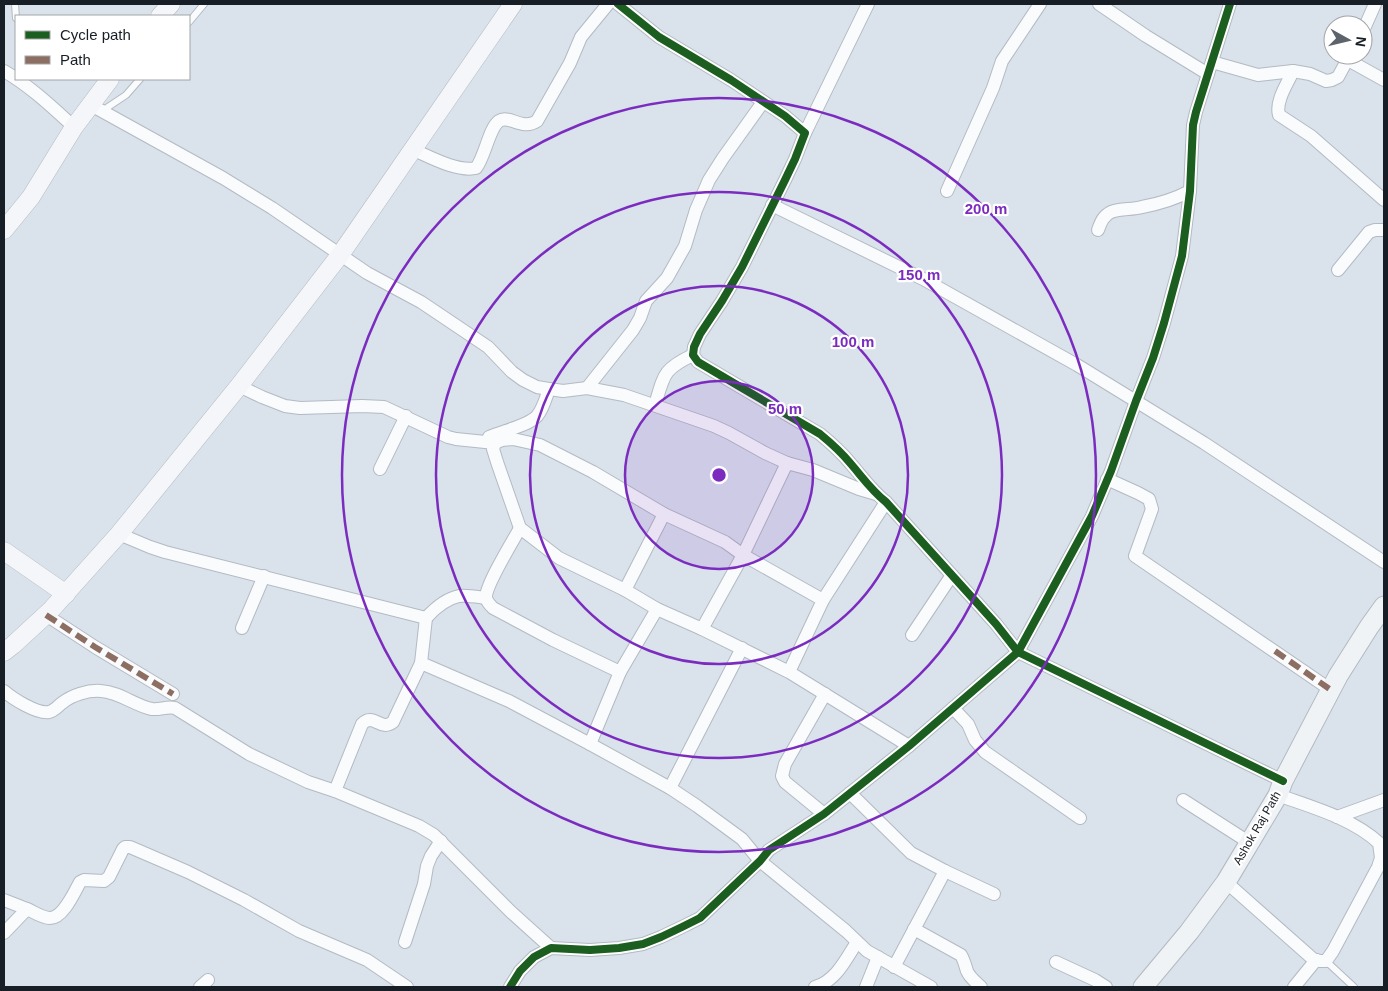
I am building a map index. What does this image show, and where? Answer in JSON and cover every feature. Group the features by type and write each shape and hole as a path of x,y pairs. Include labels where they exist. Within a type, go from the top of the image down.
{"main road":[{"name":"Ashok Raj Path","path":"1143,987 1189,932 1226,882 1250,843 1348,660 1384,606"}],"street":[{"path":"161,15 171,4"},
{"path":"4,652 46,615 66,594 119,534 239,386 340,255 512,4"},
{"path":"412,149 449,164 471,169 476,168 480,164 493,130 499,121 504,119 526,125 532,124 536,120 570,63 581,37 608,4"},
{"path":"618,4 659,37 732,80 785,116 805,133"},
{"path":"868,4 742,266 718,308 700,334 694,347 693,355 706,368 824,438 841,453 876,494 886,502 996,624 1018,652 1337,817 1382,844 1378,867 1333,951 1294,987"},
{"path":"947,191 993,88 1002,61 1040,4"},
{"path":"1099,4 1146,36 1210,68 1258,75 1293,71 1310,74 1326,81 1338,77 1345,65"},
{"path":"510,987 520,971 534,957 551,948 590,950 643,944 700,918 760,861 769,850 824,814 909,746 1018,652 1087,528 1153,358 1178,272 1186,231 1193,125 1230,4"},
{"path":"1360,65 1384,80"},
{"path":"4,71 15,77"},
{"path":"1293,71 1277,109 1279,115 1311,136 1384,200"},
{"path":"4,230 31,197 74,127 96,108 110,80"},
{"path":"22,81 74,127"},
{"path":"587,388 633,330 646,301 667,278 685,246 696,210 709,180 763,102"},
{"path":"96,108 239,188 378,279 420,302 488,347 512,372 537,387 563,391 587,388 624,395 714,426 787,463 813,470 876,494"},
{"path":"1098,230 1102,218 1110,212 1140,208 1178,197 1190,191"},
{"path":"772,205 923,279 1077,365 1204,443 1384,562"},
{"path":"1338,270 1369,232 1384,230"},
{"path":"655,405 666,373 672,366 693,355"},
{"path":"239,386 262,398 285,406 300,408 384,407 448,436 495,443 513,439 540,445 593,472 664,514 725,542 743,555 823,600"},
{"path":"478,441 524,425 532,420 538,415 549,390"},
{"path":"380,469 406,416"},
{"path":"495,443 493,449 520,528 559,558 625,590 657,609 789,672 909,746"},
{"path":"702,629 743,555 787,463"},
{"path":"1107,479 1138,492 1148,499 1152,509 1135,556 1331,690"},
{"path":"789,672 823,600 886,502"},
{"path":"625,590 664,514"},
{"path":"520,528 489,585 486,598 488,604 492,608 552,640 620,672"},
{"path":"119,534 166,552 426,618"},
{"path":"4,551 66,594"},
{"path":"912,635 952,575"},
{"path":"242,628 264,576"},
{"path":"335,791 362,724 366,720 372,719 382,725 389,725 393,722 421,663 426,618 436,607 459,596 486,598"},
{"path":"590,744 620,672 657,609"},
{"path":"46,615 173,694"},
{"path":"670,788 742,648"},
{"path":"421,663 508,701 670,788 742,839 760,861 867,951 931,987"},
{"path":"4,691 21,703 40,711 48,712 70,698 97,691 112,693 151,709 175,708 249,754 308,782 335,791 419,826 434,835 511,912 551,948"},
{"path":"824,814 785,782 782,776 785,764 825,694"},
{"path":"953,708 968,724 974,740 985,752 1080,818"},
{"path":"850,793 911,853 945,872 994,894"},
{"path":"1183,800 1250,843"},
{"path":"1337,817 1384,800"},
{"path":"405,942 424,884 427,866 441,841"},
{"path":"4,900 48,918 56,917 61,913 80,882 84,880 104,881 109,876 123,849 125,847 130,848 188,872 244,900 299,931 367,960 407,987"},
{"path":"894,967 945,872"},
{"path":"1226,882 1313,959 1321,961"},
{"path":"4,933 27,909"},
{"path":"914,930 960,955 972,979 982,987"},
{"path":"815,987 824,985 833,977 857,942"},
{"path":"866,987 878,958"},
{"path":"1056,962 1106,987"}],"lane":[{"path":"190,21 204,4"},
{"path":"96,108 126,95 139,80"},
{"path":"1321,961 1354,987"}],"marked path":[{"path":"46,615 173,694"},
{"path":"1275,651 1331,690"}],"cycle path":[{"path":"618,4 659,37 731,80 785,116 805,133 795,159 742,267 700,334 694,347 693,355 698,362 820,434 848,460 872,489 886,502 996,624 1018,652 1283,781"},
{"path":"510,987 520,971 534,957 551,948 590,950 643,944 700,918 760,861 769,850 824,814 909,746 1018,652 1092,516 1111,471 1153,358 1182,256 1190,191 1193,125 1230,4"}]}
